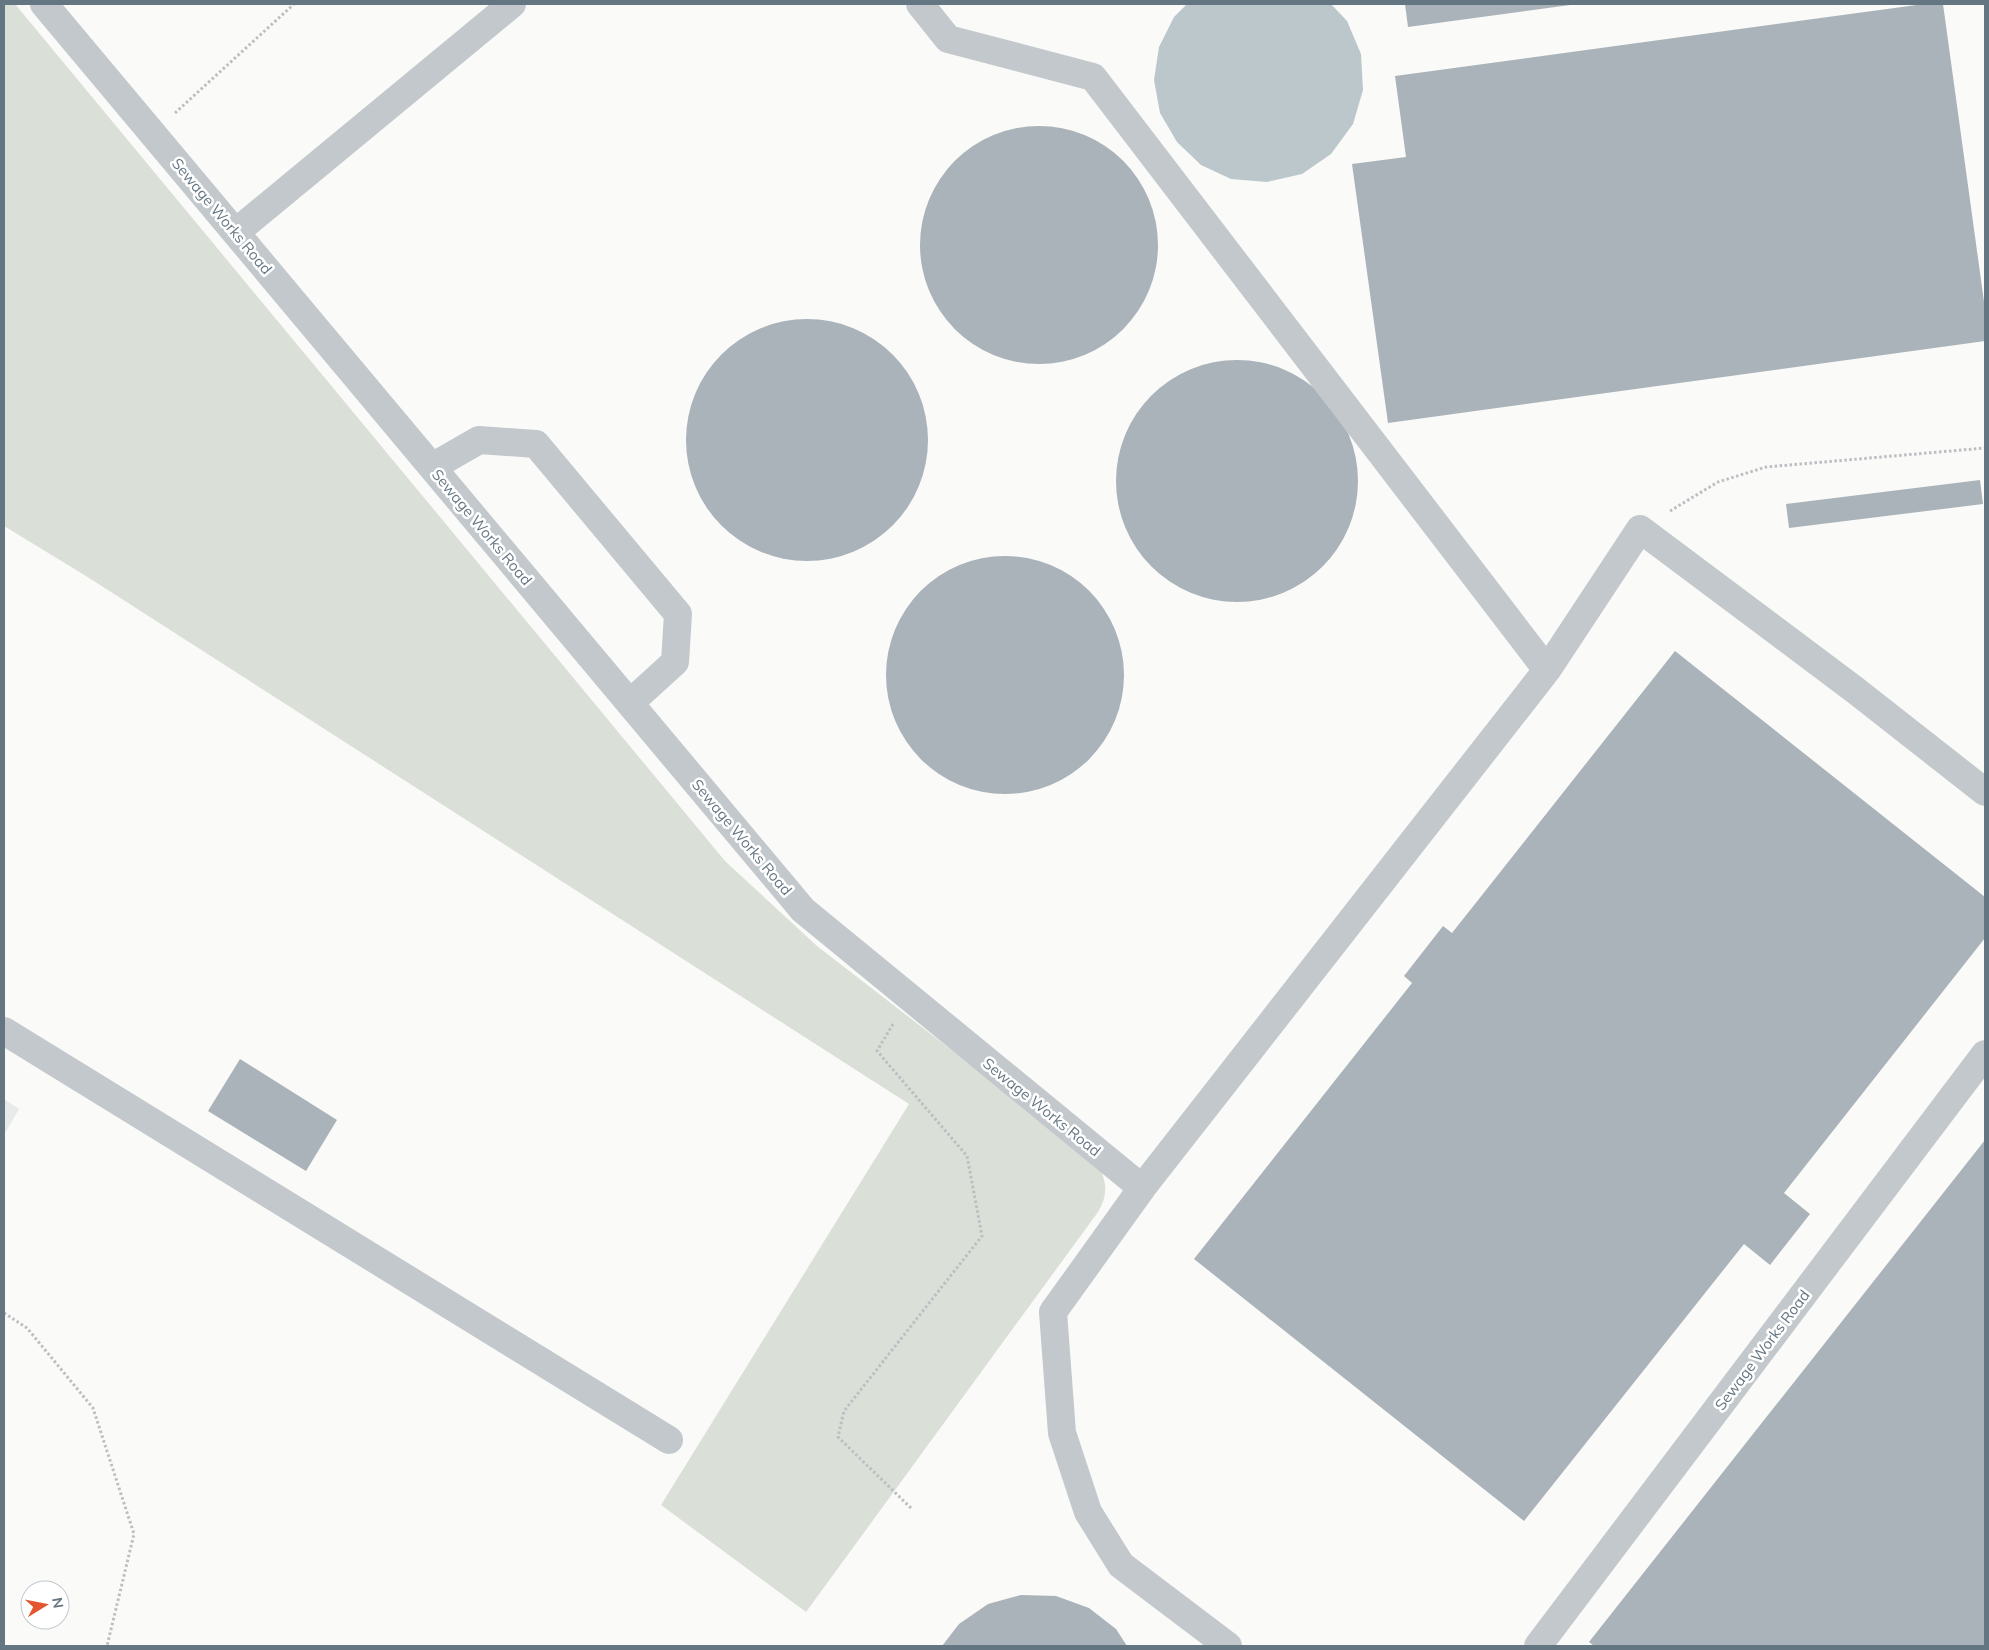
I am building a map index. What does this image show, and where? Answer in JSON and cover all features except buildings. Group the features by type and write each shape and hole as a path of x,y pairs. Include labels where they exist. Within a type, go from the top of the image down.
{"lane":[{"name":"Sewage Works Road","path":"44,4 802,910 1142,1188"},
{"path":"236,232 512,4"},
{"path":"920,4 948,39 1093,77 1547,670"},
{"path":"432,467 479,440 536,444 678,614 675,662 630,703"},
{"path":"1228,1646 1121,1565 1088,1512 1062,1433 1054,1312 1142,1188 1547,670 1640,529 1855,690 1985,792"},
{"path":"4,1031 669,1440"},
{"name":"Sewage Works Road","path":"1538,1646 1985,1054"}],"path":[{"path":"153,133 294,4"},
{"path":"1640,529 1718,482 1766,467 1985,448"},
{"path":"910,998 877,1051 967,1156 982,1236 844,1411 838,1437 912,1509"},
{"path":"4,1314 27,1328 93,1408 134,1534 106,1646"}],"shaded area":[{"path":"4,4 15,4 725,861 817,946 1095,1161 1099,1167 1104,1180 1105,1192 1098,1212 806,1612 661,1505 909,1104 86,576 4,526"},
{"path":"1187,4 1331,4 1347,21 1361,54 1363,90 1353,124 1331,154 1302,174 1267,182 1231,179 1201,165 1177,142 1160,113 1154,80 1159,47 1174,17"},
{"path":"4,1099 19,1109 4,1135"}]}
